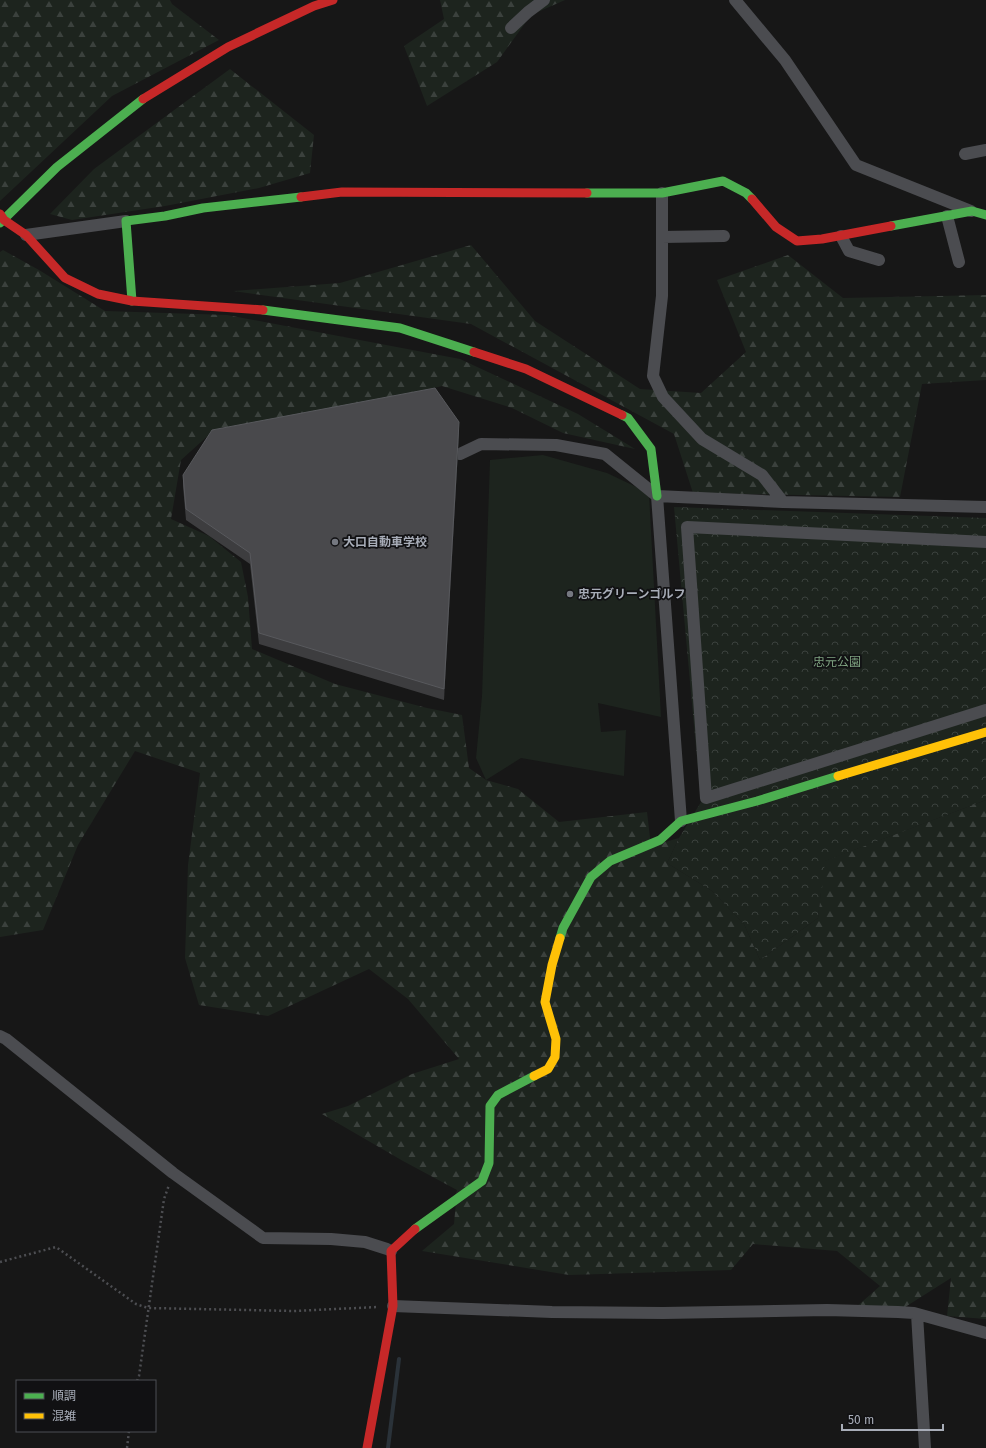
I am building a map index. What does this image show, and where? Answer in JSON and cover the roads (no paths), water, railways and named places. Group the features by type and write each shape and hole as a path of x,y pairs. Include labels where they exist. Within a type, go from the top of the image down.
{"street":[{"path":"333,0 314,6 228,47 146,97 57,167 1,219 26,235 65,278 98,294 132,301 266,310 400,328 526,369 628,418 651,449 657,496 680,821"},
{"path":"512,28 528,12 544,0"},
{"path":"735,0 785,60 856,165 972,211 986,215"},
{"path":"965,154 986,150"},
{"path":"26,235 165,216 204,208 342,192 662,193 723,181 746,193 776,227 797,241 841,236 972,211"},
{"path":"662,193 662,296 653,376 663,397 702,439 762,475 783,502"},
{"path":"947,216 959,262"},
{"path":"126,221 132,301"},
{"path":"662,237 724,236"},
{"path":"841,236 849,251 879,260"},
{"path":"460,454 481,444 556,445 605,454 657,496 783,502 986,507"},
{"path":"986,542 687,527 706,798 986,710"},
{"path":"367,1448 393,1306 391,1252 412,1231 482,1181 489,1163 490,1106 498,1095 548,1069 555,1056 556,1039 545,1002 552,965 564,928 591,877 610,861 660,840 680,821 772,797 986,732"},
{"path":"0,1036 6,1039 173,1173 263,1238 331,1239 365,1242 387,1249 391,1252"},
{"path":"393,1306 552,1312 827,1310 898,1312 917,1314 986,1333"},
{"path":"917,1314 925,1448"}],"waterway":[{"path":"388,1448 399,1359"}],"place":[{"name":"大口自動車学校","path":"335,542"},
{"name":"忠元グリーンゴルフ","path":"570,594"}],"park label":[{"name":"忠元公園","path":"837,662"}]}
